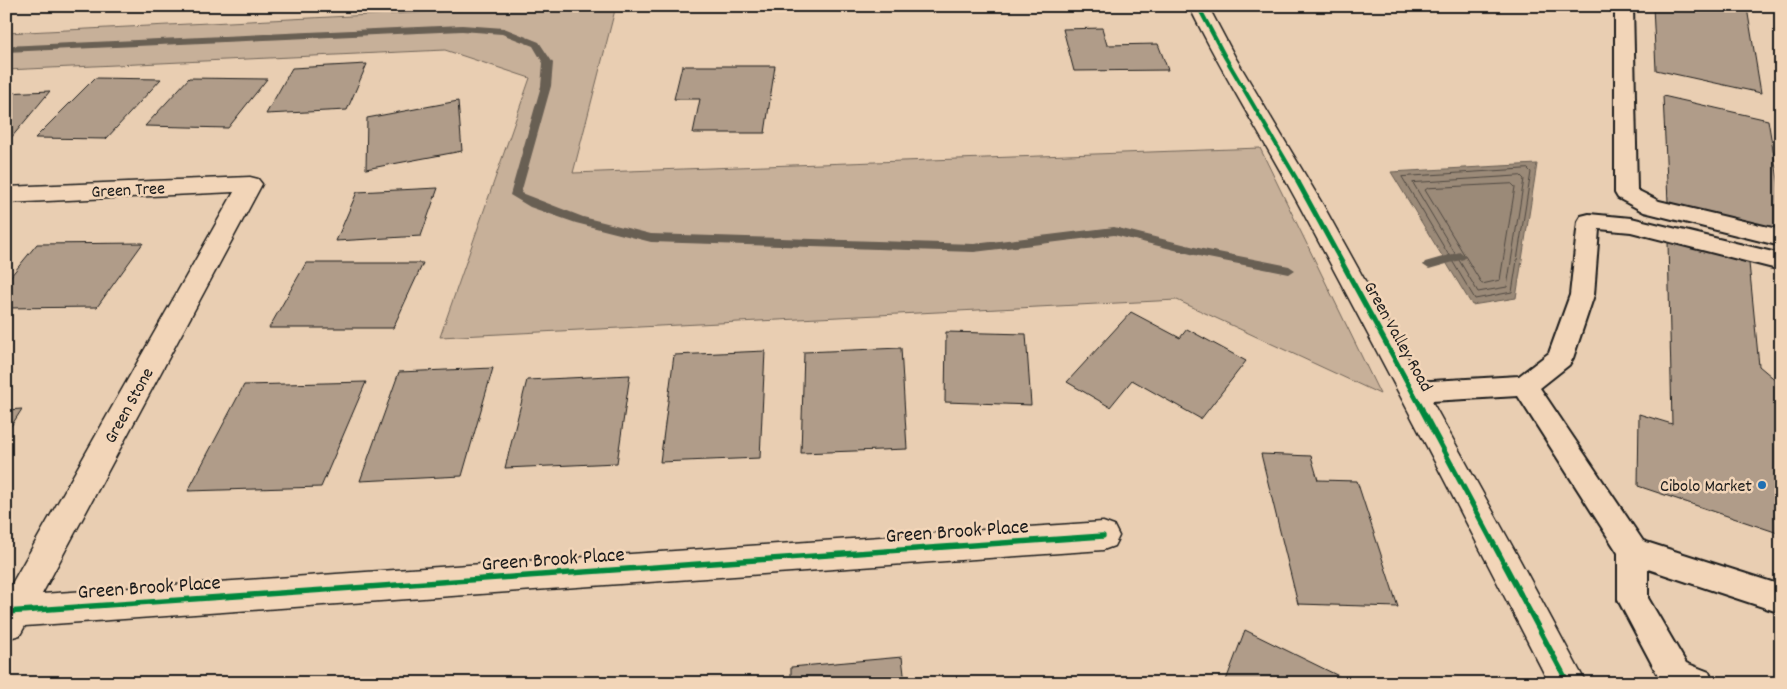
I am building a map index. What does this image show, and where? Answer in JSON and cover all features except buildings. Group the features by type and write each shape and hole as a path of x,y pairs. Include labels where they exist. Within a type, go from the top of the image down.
{"street":[{"name":"Green Valley Road","path":"1198,6 1249,98 1288,163 1414,392 1568,683"},
{"name":"Green Tree","path":"6,195 250,184"},
{"name":"Green Stone","path":"9,617 250,184"},
{"name":"Green Brook Place","path":"9,617 1103,536"}],"lane":[{"path":"1624,6 1626,193 1652,207 1781,238"},
{"path":"1414,392 1525,386 1560,358 1582,294 1589,221 1631,225 1781,262"},
{"path":"1525,386 1633,551 1633,600 1675,676 1697,683"},
{"path":"1633,551 1781,599"}],"shaded area":[{"path":"554,6 616,6 573,173 1260,148 1380,394 1177,300 440,337 530,78 445,50 6,70 6,33"}],"water":[{"path":"1537,164 1516,298 1472,305 1391,172"}],"waterway":[{"path":"6,49 462,28 504,31 536,44 548,63 546,86 515,195 534,204 580,220 651,238 974,248 1114,231 1203,253 1289,270"},
{"path":"1429,265 1460,256"}],"cycle path":[{"path":"1198,6 1239,82 1311,205 1568,683"},
{"path":"6,612 1103,536"}],"place":[{"name":"Cibolo Market","path":"1762,485"}]}
